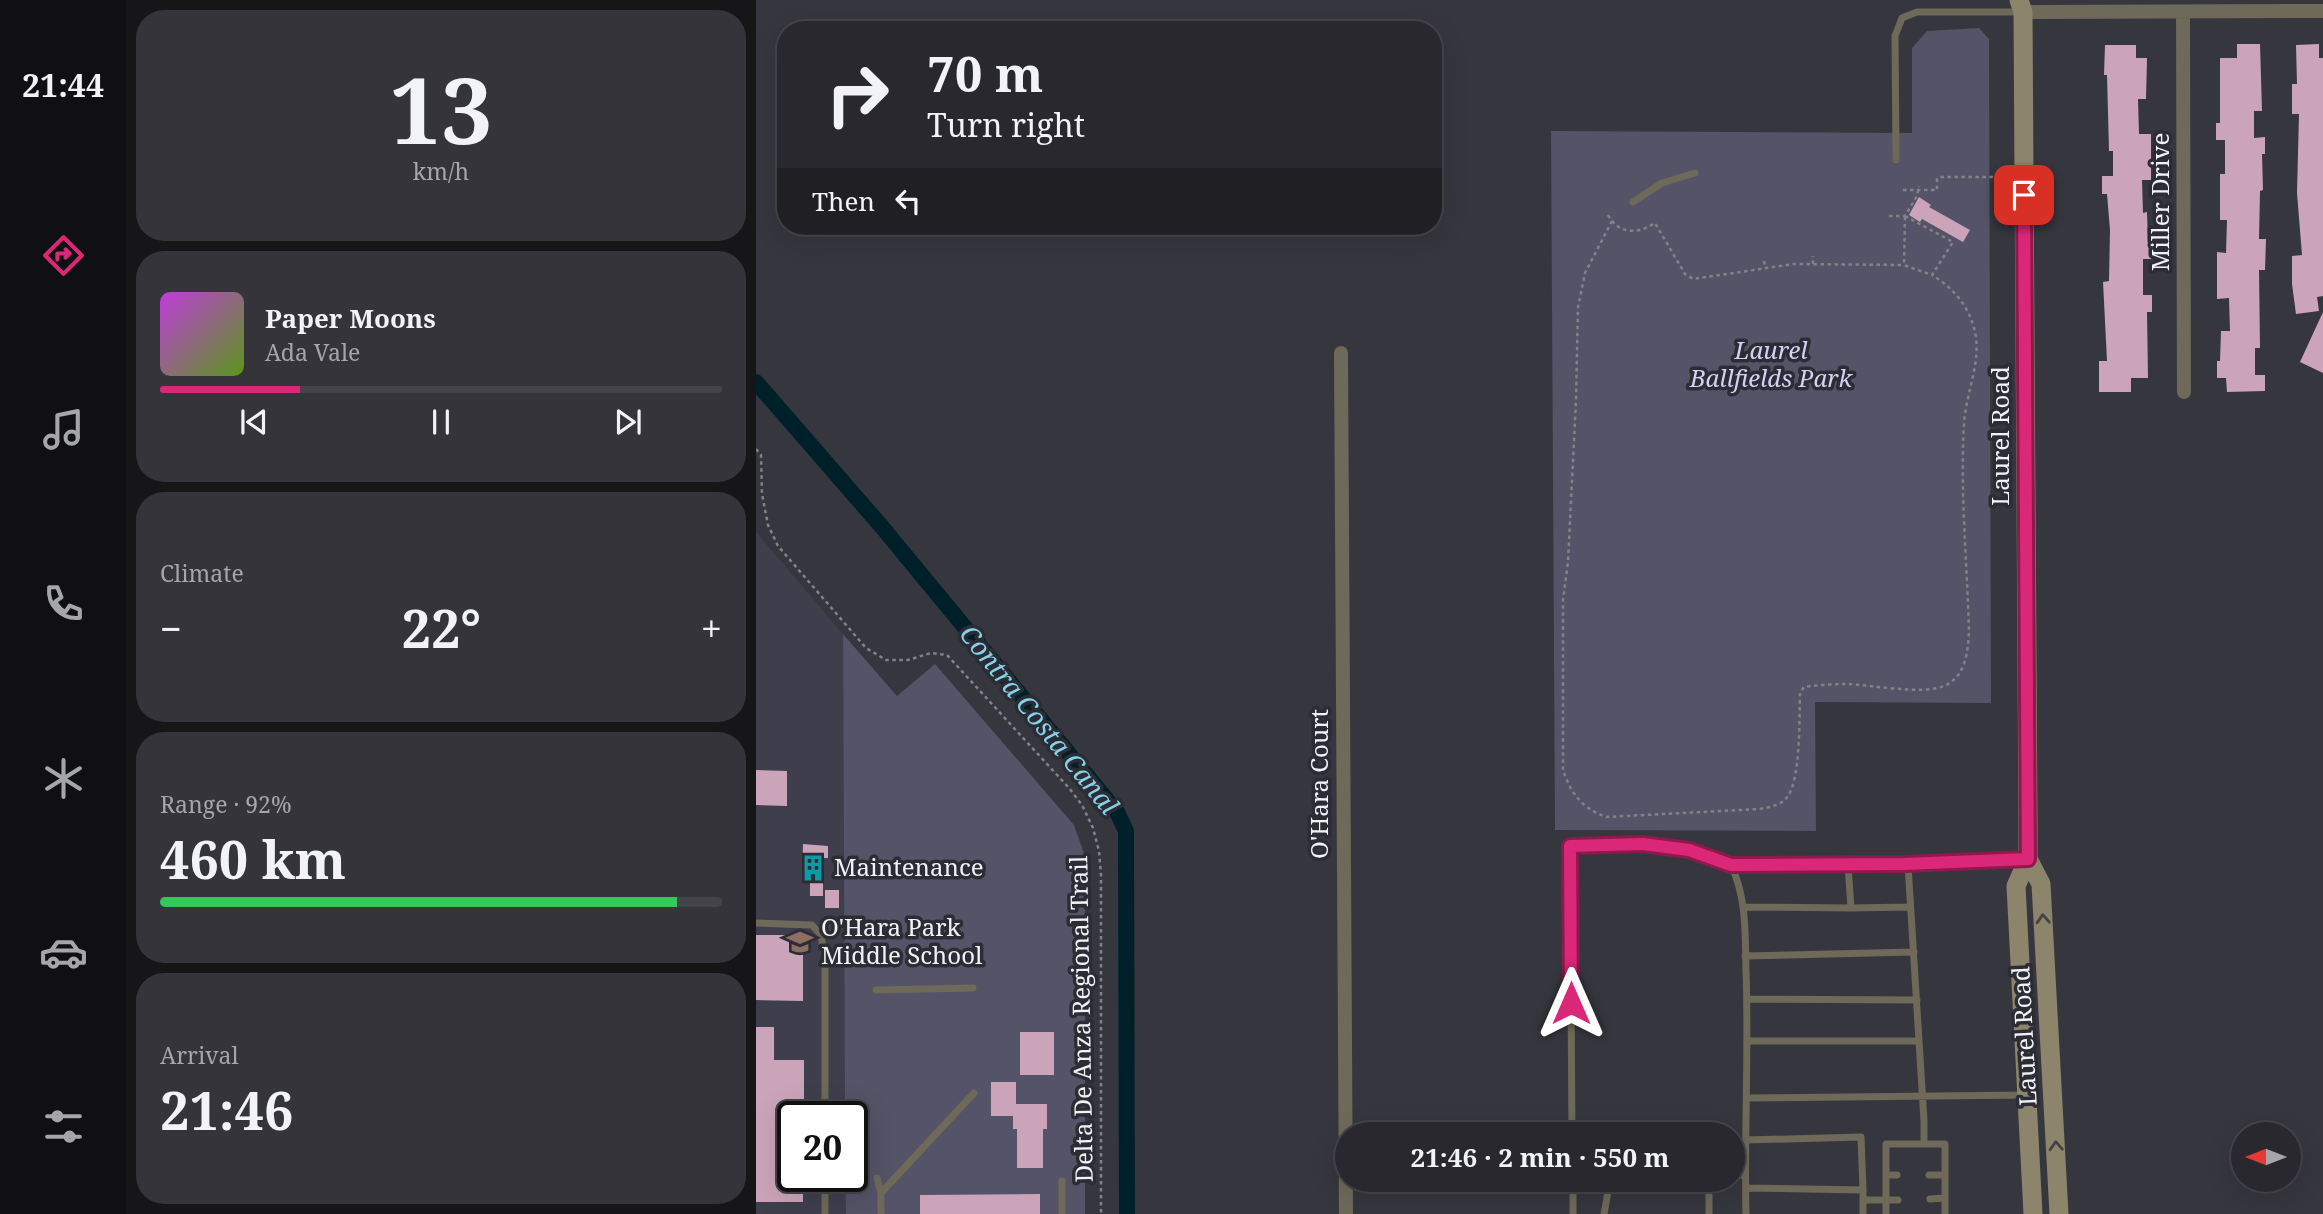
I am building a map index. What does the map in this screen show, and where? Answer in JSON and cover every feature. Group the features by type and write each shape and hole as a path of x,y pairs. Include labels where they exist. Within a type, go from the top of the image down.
{"main road":[{"name":"Laurel Road","path":"2025,4 2028,859 2016,886 2033,1214"},
{"name":"Laurel Road","path":"2028,859 2041,884 2059,1214"}],"street":[{"path":"2025,4 2183,12 2323,12"},
{"name":"Miller Drive","path":"2183,12 2184,392"},
{"name":"O'Hara Court","path":"1341,354 1346,1214"}],"lane":[{"path":"1896,160 1895,36 1902,18 1917,12 2025,4"},
{"path":"1633,202 1662,183 1695,173"},
{"path":"1572,1122 1570,846 1643,844 1689,850 1731,865 1904,864 2028,859"},
{"path":"1904,864 1908,864 1924,1144"},
{"path":"1731,865 1744,907 1747,999 1746,1214"},
{"path":"1848,865 1851,908"},
{"path":"1744,907 1910,906"},
{"path":"756,923 812,925 821,935 825,960 825,1101"},
{"path":"1745,956 1913,952"},
{"path":"876,990 973,988"},
{"path":"1747,999 1917,1000"},
{"path":"1747,1041 1919,1041"},
{"path":"881,1193 974,1093"},
{"path":"1747,1098 2026,1096"},
{"path":"1746,1140 1861,1137 1863,1214"},
{"path":"1886,1214 1886,1144 1945,1144 1945,1214"},
{"path":"1886,1175 1897,1175"},
{"path":"1929,1175 1945,1175"},
{"path":"877,1178 881,1193 881,1214"},
{"path":"1062,1181 1062,1214"},
{"path":"1746,1188 1863,1190"},
{"path":"825,1192 825,1214"},
{"path":"1573,1192 1573,1214"},
{"path":"1604,1214 1608,1192"},
{"path":"1709,1192 1709,1214"},
{"path":"1930,1199 1945,1198"},
{"path":"1863,1200 1898,1200"}],"path":[{"path":"1903,190 1937,190 1937,179 1940,177 1993,177"},
{"path":"1904,265 1905,216 1917,197 1918,188"},
{"path":"1608,215 1625,231 1635,232 1655,223 1685,274 1693,279 1794,264 1904,265 1944,282 1959,297 1972,321 1977,341 1964,423 1963,495 1969,631 1968,652 1961,670 1945,686 1924,690 1844,684 1804,687 1800,693 1795,778 1788,796 1777,806 1606,817 1591,811 1579,801 1569,788 1563,770 1563,600 1570,535 1578,307 1585,273 1612,221"},
{"path":"1889,216 1905,216 1953,242 1932,275"},
{"path":"1813,256 1813,264"},
{"path":"1764,261 1765,268"},
{"path":"1715,270 1717,277"},
{"name":"Delta De Anza Regional Trail","path":"756,449 761,455 762,494 768,525 778,546 866,648 886,660 908,660 931,653 947,655 1069,788 1094,828 1101,875 1101,1214"}],"shaded area":[{"name":"O'Hara Park Middle School","path":"756,532 843,634 845,1101 777,1101 777,1192 845,1192 846,1214 756,1214"}],"green space":[{"name":"Laurel Ballfields Park","path":"1979,28 1989,39 1991,703 1815,702 1816,831 1555,830 1551,131 1912,133 1912,48 1927,31"},
{"path":"843,634 897,696 935,664 1074,825 1085,856 1085,1214 846,1214 845,1192 868,1192 868,1101 845,1101"}],"building":[{"path":"2237,44 2260,44 2262,111 2254,111 2254,138 2265,137 2259,239 2266,239 2265,270 2259,270 2260,348 2255,348 2255,375 2265,375 2265,391 2227,392 2226,378 2217,378 2221,331 2230,331 2229,298 2217,299 2217,252 2226,253 2227,220 2220,220 2220,174 2225,174 2225,140 2216,140 2216,123 2220,123 2220,58 2237,58"},
{"path":"2319,44 2319,58 2323,58 2323,296 2317,297 2319,311 2296,314 2292,256 2302,255 2297,193 2299,114 2292,114 2292,84 2297,84 2296,45"},
{"path":"2105,45 2136,45 2136,58 2147,58 2146,99 2138,99 2139,134 2151,134 2151,180 2142,180 2143,213 2147,212 2148,242 2152,242 2151,259 2143,259 2143,295 2152,295 2152,312 2147,312 2148,378 2131,378 2131,392 2099,392 2099,361 2107,361 2103,282 2109,281 2110,230 2107,194 2102,194 2102,176 2113,176 2113,151 2109,151 2107,75 2104,75"},
{"path":"1919,197 1931,205 1929,207 1970,230 1963,242 1922,219 1920,222 1909,215"},
{"path":"2323,312 2323,373 2300,362"},
{"path":"756,770 787,771 787,806 756,805"},
{"path":"803,844 828,846 828,858 823,858 823,896 810,896 810,878 802,878"},
{"path":"825,890 839,890 839,908 825,908"},
{"path":"756,935 803,935 803,1001 756,1000"},
{"path":"756,1027 774,1027 774,1060 804,1060 804,1101 777,1101 777,1192 803,1192 803,1202 756,1202"},
{"path":"1020,1032 1054,1032 1054,1075 1020,1075"},
{"path":"991,1082 1016,1082 1016,1104 1047,1104 1047,1129 1043,1129 1043,1168 1017,1168 1017,1129 1013,1129 1013,1116 991,1116"},
{"path":"1040,1194 1040,1214 920,1214 920,1195"}],"waterway":[{"name":"Contra Costa Canal","path":"756,382 882,527 1117,812 1126,831 1127,1214"}],"place":[{"name":"Maintenance","path":"813,868"},
{"name":"O'Hara Park Middle School","path":"800,942"}],"route":[{"path":"1571,1003 1570,846 1643,844 1689,850 1731,865 1904,864 2028,859 2024,195"}]}
